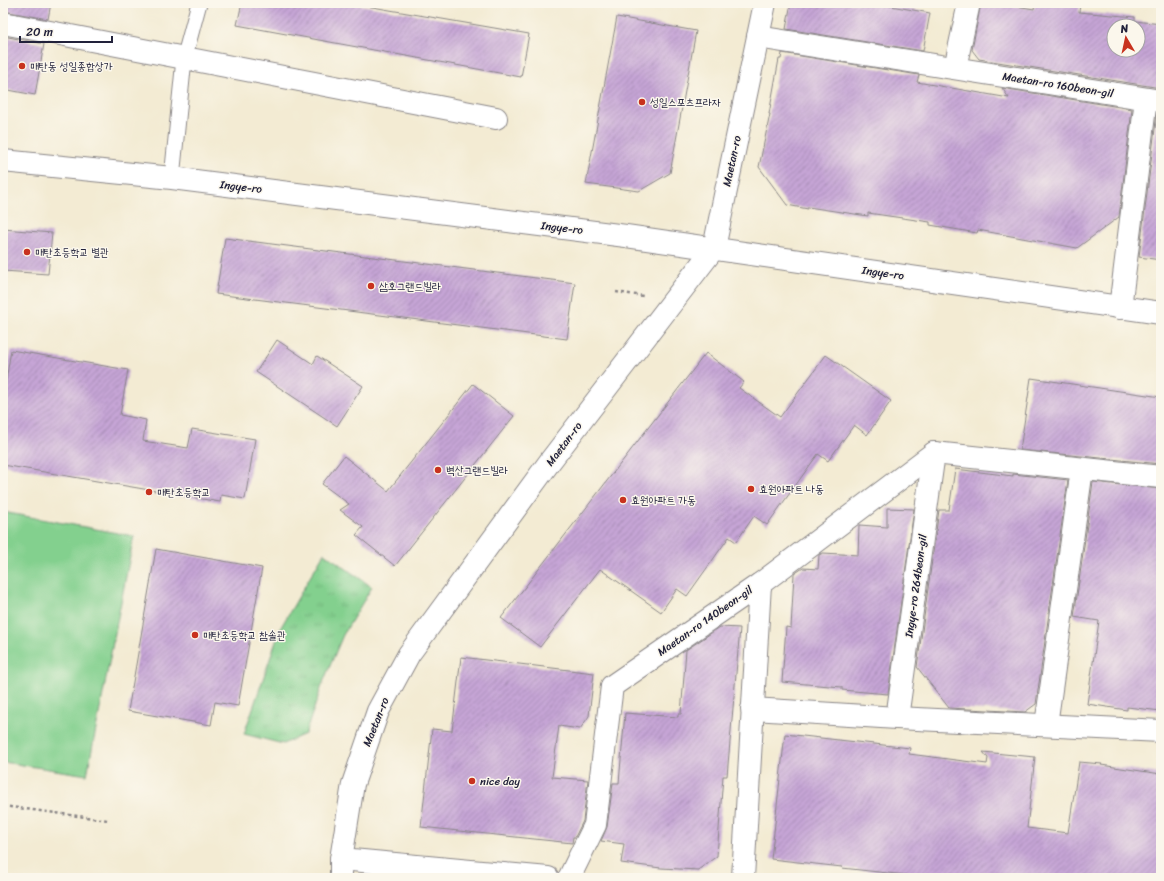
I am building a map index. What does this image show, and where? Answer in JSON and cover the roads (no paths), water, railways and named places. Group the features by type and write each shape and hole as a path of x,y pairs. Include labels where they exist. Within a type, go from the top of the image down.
{"street":[{"name":"Maetan-ro","path":"341,868 353,784 378,711 409,654 551,460 714,248 766,3"},
{"path":"955,68 968,3"},
{"path":"3,23 496,118"},
{"name":"Maetan-ro 160beon-gil","path":"758,37 1153,100"},
{"path":"1120,308 1153,100"},
{"name":"Ingye-ro","path":"3,161 172,178 714,248 1161,313"},
{"path":"760,584 934,453 1161,477"},
{"name":"Ingye-ro 264beon-gil","path":"897,718 934,453"},
{"path":"1046,725 1082,469"},
{"name":"Maetan-ro 140beon-gil","path":"743,878 760,584"},
{"name":"Maetan-ro 140beon-gil","path":"569,878 595,825 612,686 760,584"},
{"path":"752,709 1161,731"},
{"path":"341,868 548,878"}],"lane":[{"path":"172,178 184,59 199,3"}],"place":[{"name":"매탄동 성일종합상가","path":"22,66"},
{"name":"성일스포츠프라자","path":"642,102"},
{"name":"매탄초등학교 별관","path":"27,252"},
{"name":"삼호그랜드빌라","path":"371,286"},
{"name":"벽산그랜드빌라","path":"438,470"},
{"name":"효원아파트 나동","path":"751,489"},
{"name":"매탄초등학교","path":"149,492"},
{"name":"효원아파트 가동","path":"623,500"},
{"name":"매탄초등학교 참솔관","path":"195,635"},
{"name":"nice day","path":"472,781"}]}
